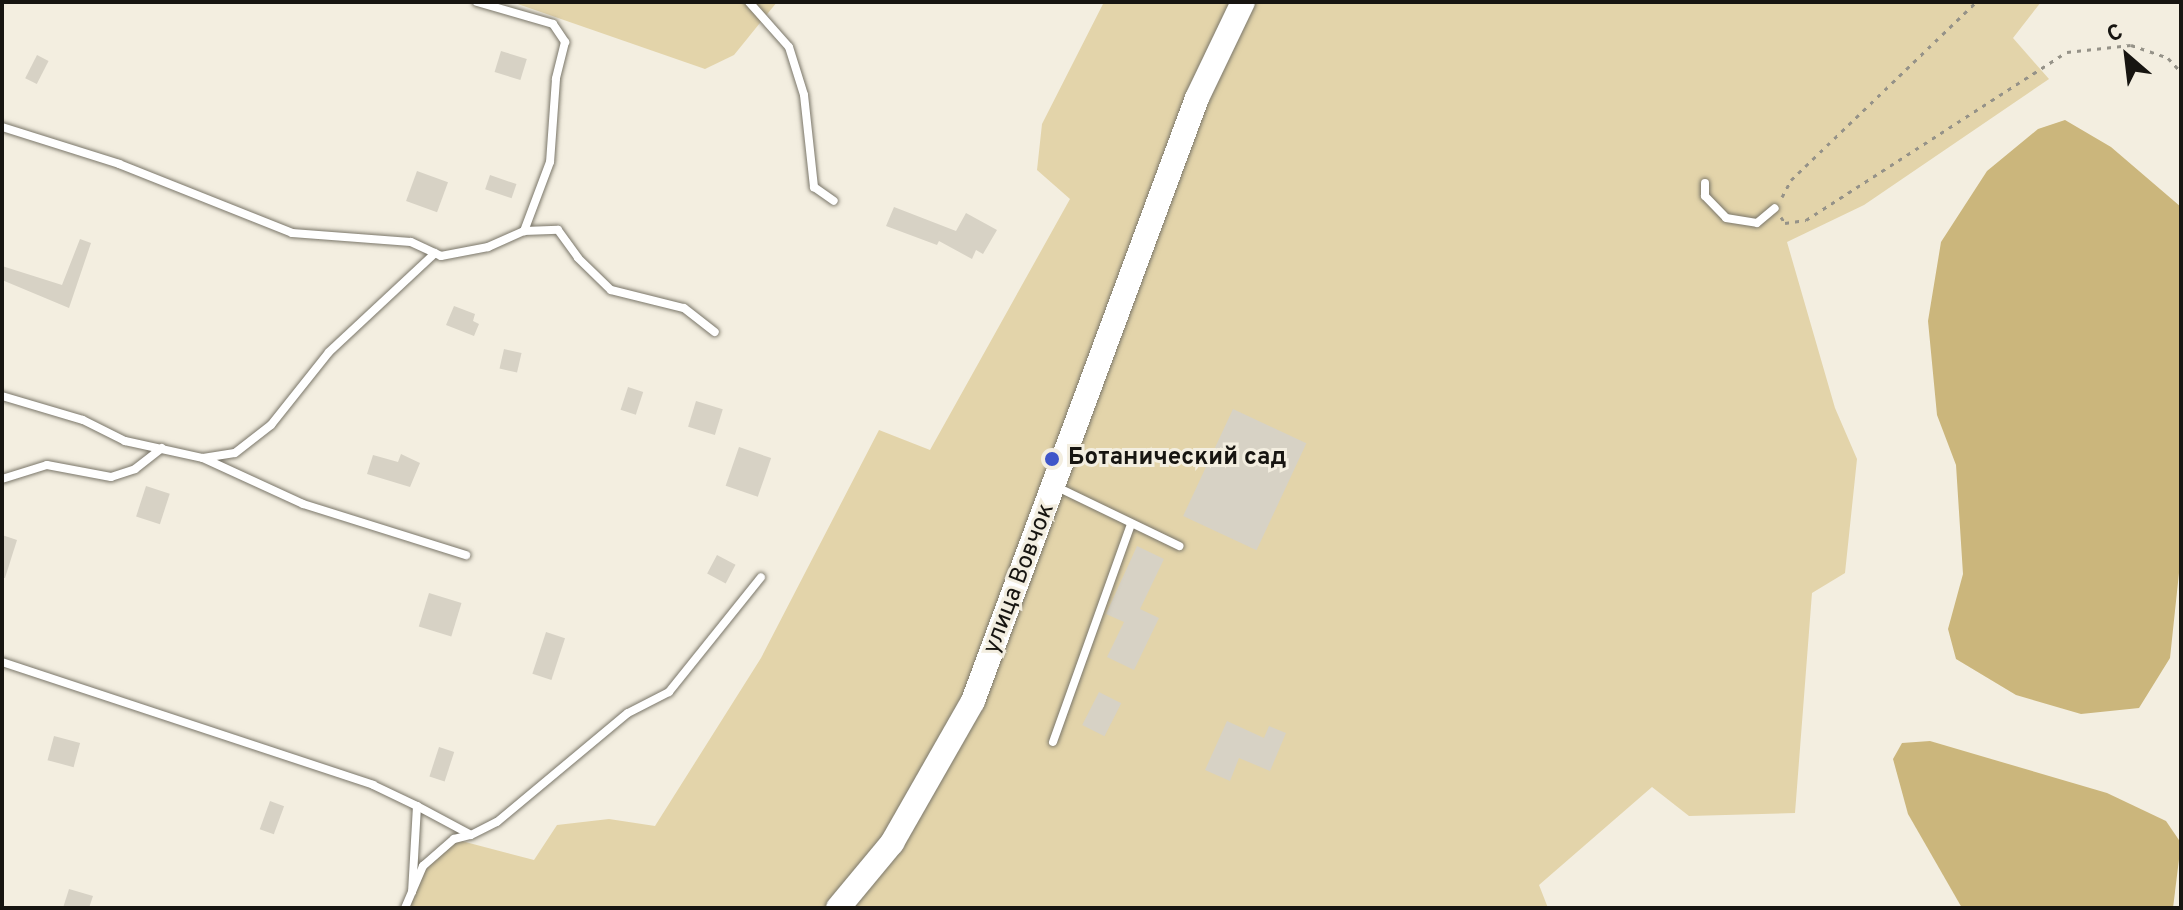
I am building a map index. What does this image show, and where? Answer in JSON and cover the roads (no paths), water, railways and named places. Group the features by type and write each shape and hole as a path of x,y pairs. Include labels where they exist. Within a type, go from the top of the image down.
{"street":[{"name":"улица Вовчок","path":"838,908 892,843 955,738 1056,487 1197,98 1243,2"}],"lane":[{"path":"477,2 553,24 565,42 556,79 550,162 524,231"},
{"path":"749,2 789,47 804,95 814,187 834,201"},
{"path":"2,127 119,164 292,233 411,242 435,253 488,247 524,231 558,230 578,258 611,290 684,308 715,332"},
{"path":"1705,183 1705,196 1726,218 1757,223 1775,208"},
{"path":"203,458 235,453 271,425 329,352 435,253"},
{"path":"2,396 83,420 125,441 203,458 303,504 466,555"},
{"path":"2,479 47,465 111,477 135,469 162,448"},
{"path":"1056,487 1179,546"},
{"path":"1053,742 1131,524"},
{"path":"405,908 423,866 454,839 471,835 497,822 628,713 669,692 761,577"},
{"path":"2,662 373,785 471,835"},
{"path":"412,892 417,806"}],"place":[{"name":"Ботанический сад","path":"1052,459"}]}
